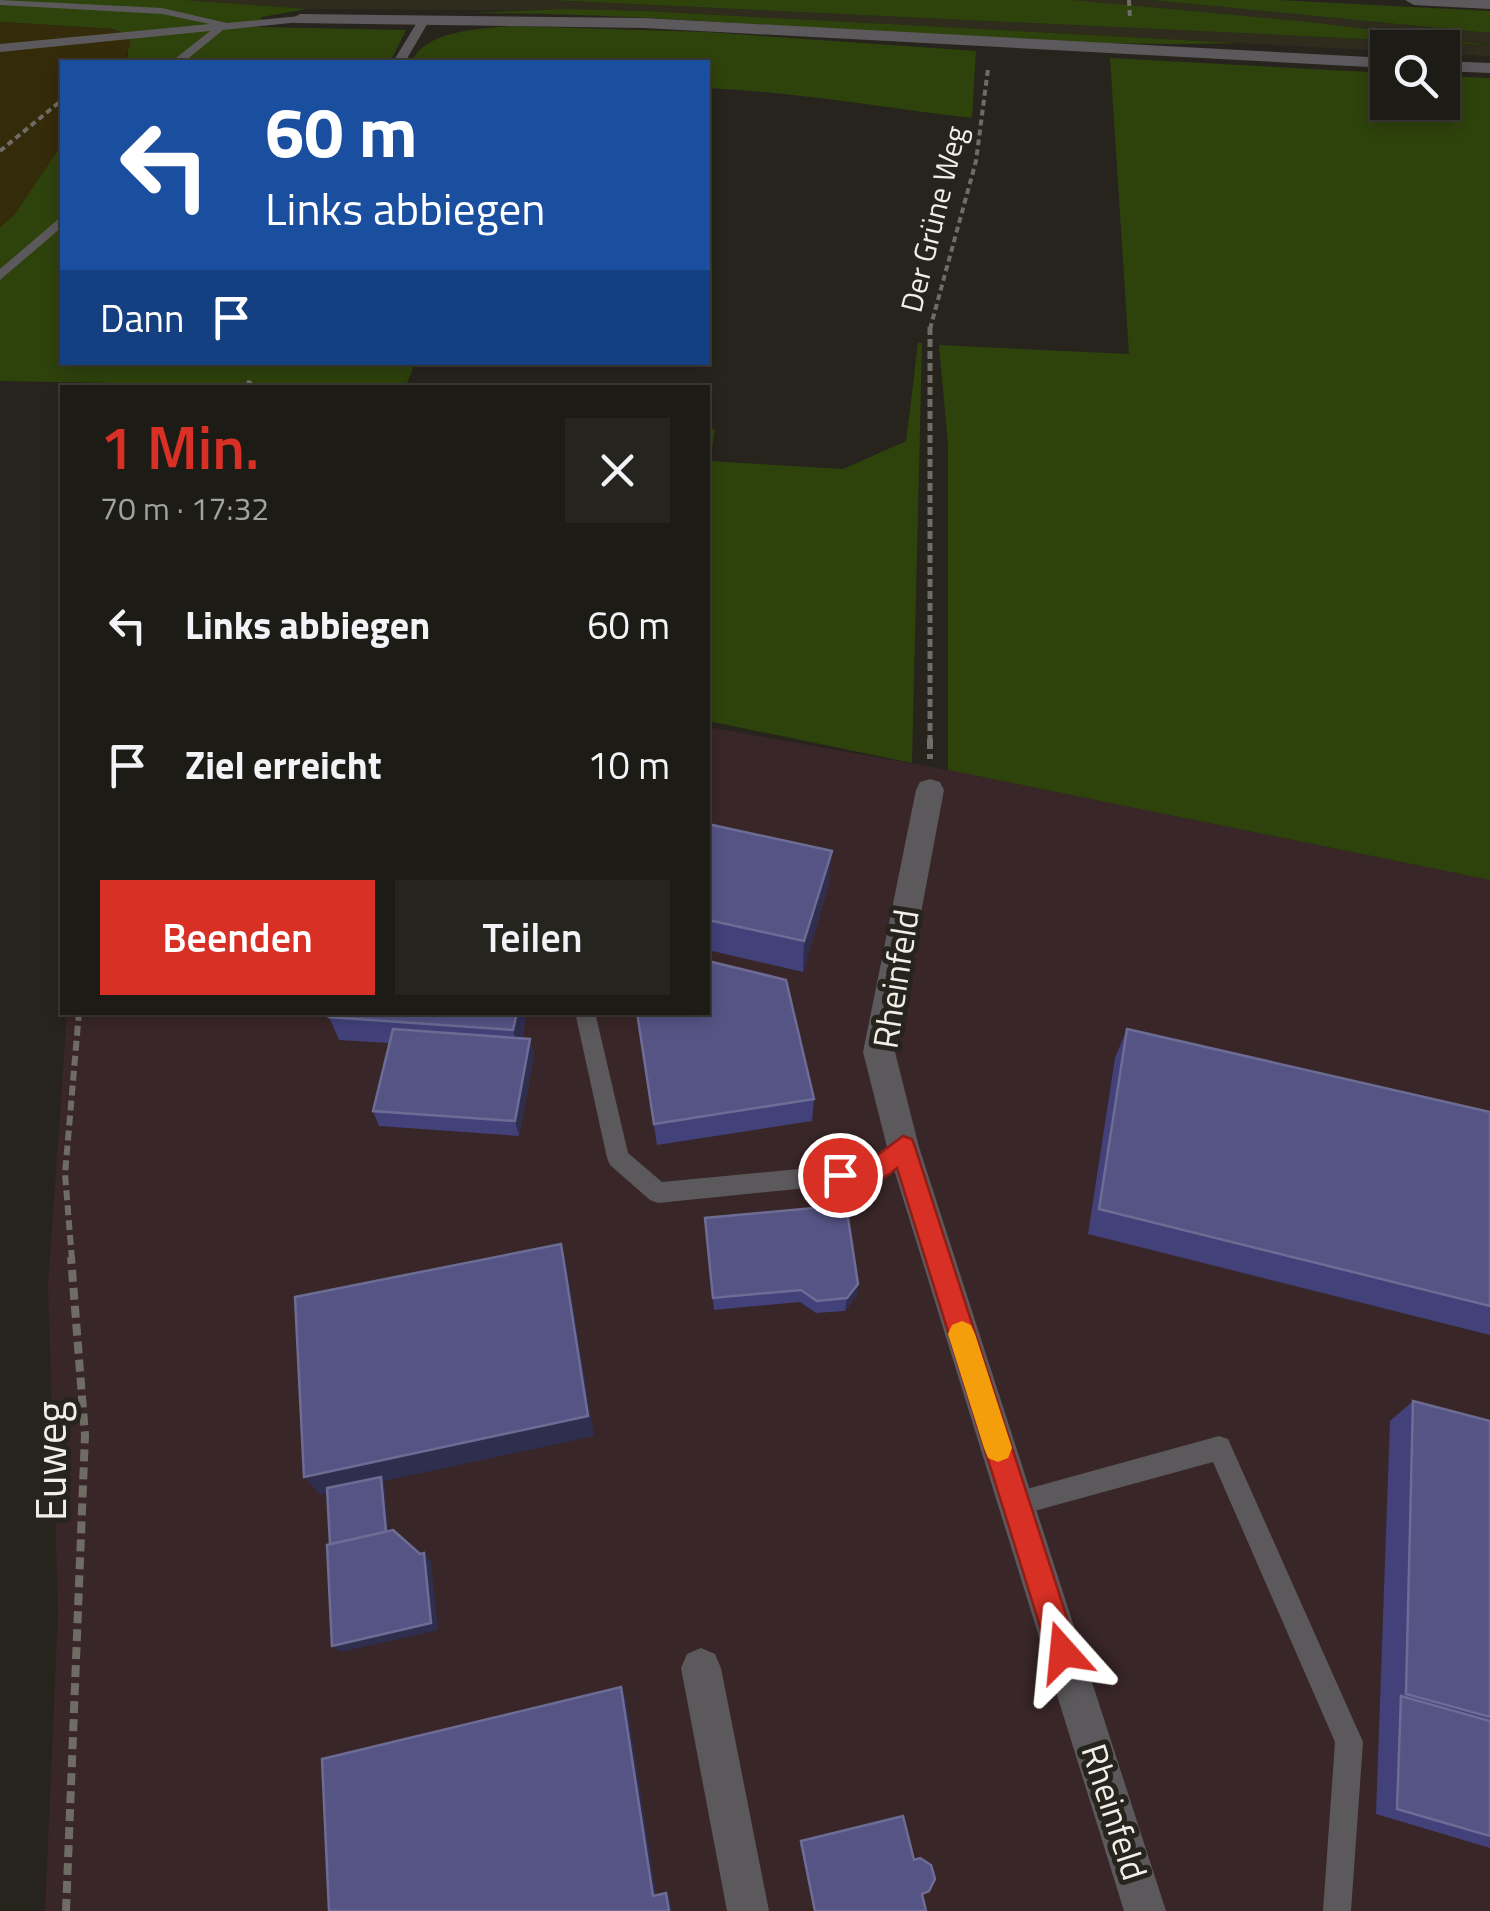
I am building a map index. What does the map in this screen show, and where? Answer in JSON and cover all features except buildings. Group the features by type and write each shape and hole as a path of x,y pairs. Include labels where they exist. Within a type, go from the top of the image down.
{"street":[{"path":"1414,0 1490,4"},
{"path":"300,19 644,23 1370,62"},
{"path":"1460,67 1490,68"},
{"name":"Rheinfeld","path":"930,790 879,1052 903,1147 1145,1911"},
{"path":"700,1668 748,1911"}],"lane":[{"path":"0,2 179,12 229,26"},
{"path":"0,48 300,19"},
{"path":"400,60 423,21"},
{"path":"180,60 229,26"},
{"path":"0,276 60,222"},
{"path":"0,266 24,254"},
{"path":"586,1015 618,1158 658,1194 877,1171 903,1147"},
{"path":"1016,1504 1219,1448 1349,1742 1337,1911"}],"path":[{"name":"Der Grüne Weg","path":"930,790 928,346 931,314 976,161 992,43"},
{"path":"0,151 60,102"},
{"path":"248,385 251,378"},
{"name":"Euweg","path":"66,1911 85,1435 66,1174 79,1015"}],"shaded area":[{"path":"186,0 549,0 1370,39 1370,50 646,11 307,9"},
{"path":"1072,0 1152,0 1459,30 1370,31"},
{"path":"1460,30 1490,33 1490,44 1460,41"},
{"path":"1460,44 1490,45 1490,56 1460,55"},
{"path":"710,727 948,770 1490,880 1490,1911 45,1911 58,1612 48,1284 67,1015 710,1015"}],"green space":[{"path":"0,0 186,0 307,9 262,17 258,27 406,30 391,60 125,60 127,35 113,29 0,22"},
{"path":"549,0 1072,0 1373,30 1370,39"},
{"path":"1152,0 1278,0 1490,11 1490,33"},
{"path":"565,9 1238,43 1046,41 662,19 470,13"},
{"path":"510,26 707,32 976,51 972,118 710,88 710,60 412,60 428,43 469,30"},
{"path":"1110,58 1370,72 1370,120 1460,120 1460,77 1490,78 1490,880 948,770 948,445 939,345 1129,354"},
{"path":"60,147 60,365 414,365 406,385 0,381 0,227 14,215"},
{"path":"918,343 922,343 912,763 710,721 710,461 843,469 906,441"},
{"path":"710,429 715,429 710,461"}],"sand":[{"path":"0,22 113,29 127,35 131,43 124,60 60,60 60,147 14,215 0,227"}],"slow traffic":[{"path":"962,1334 998,1448"}],"route":[{"path":"840,1175 877,1171 903,1147 1063,1652"}]}
